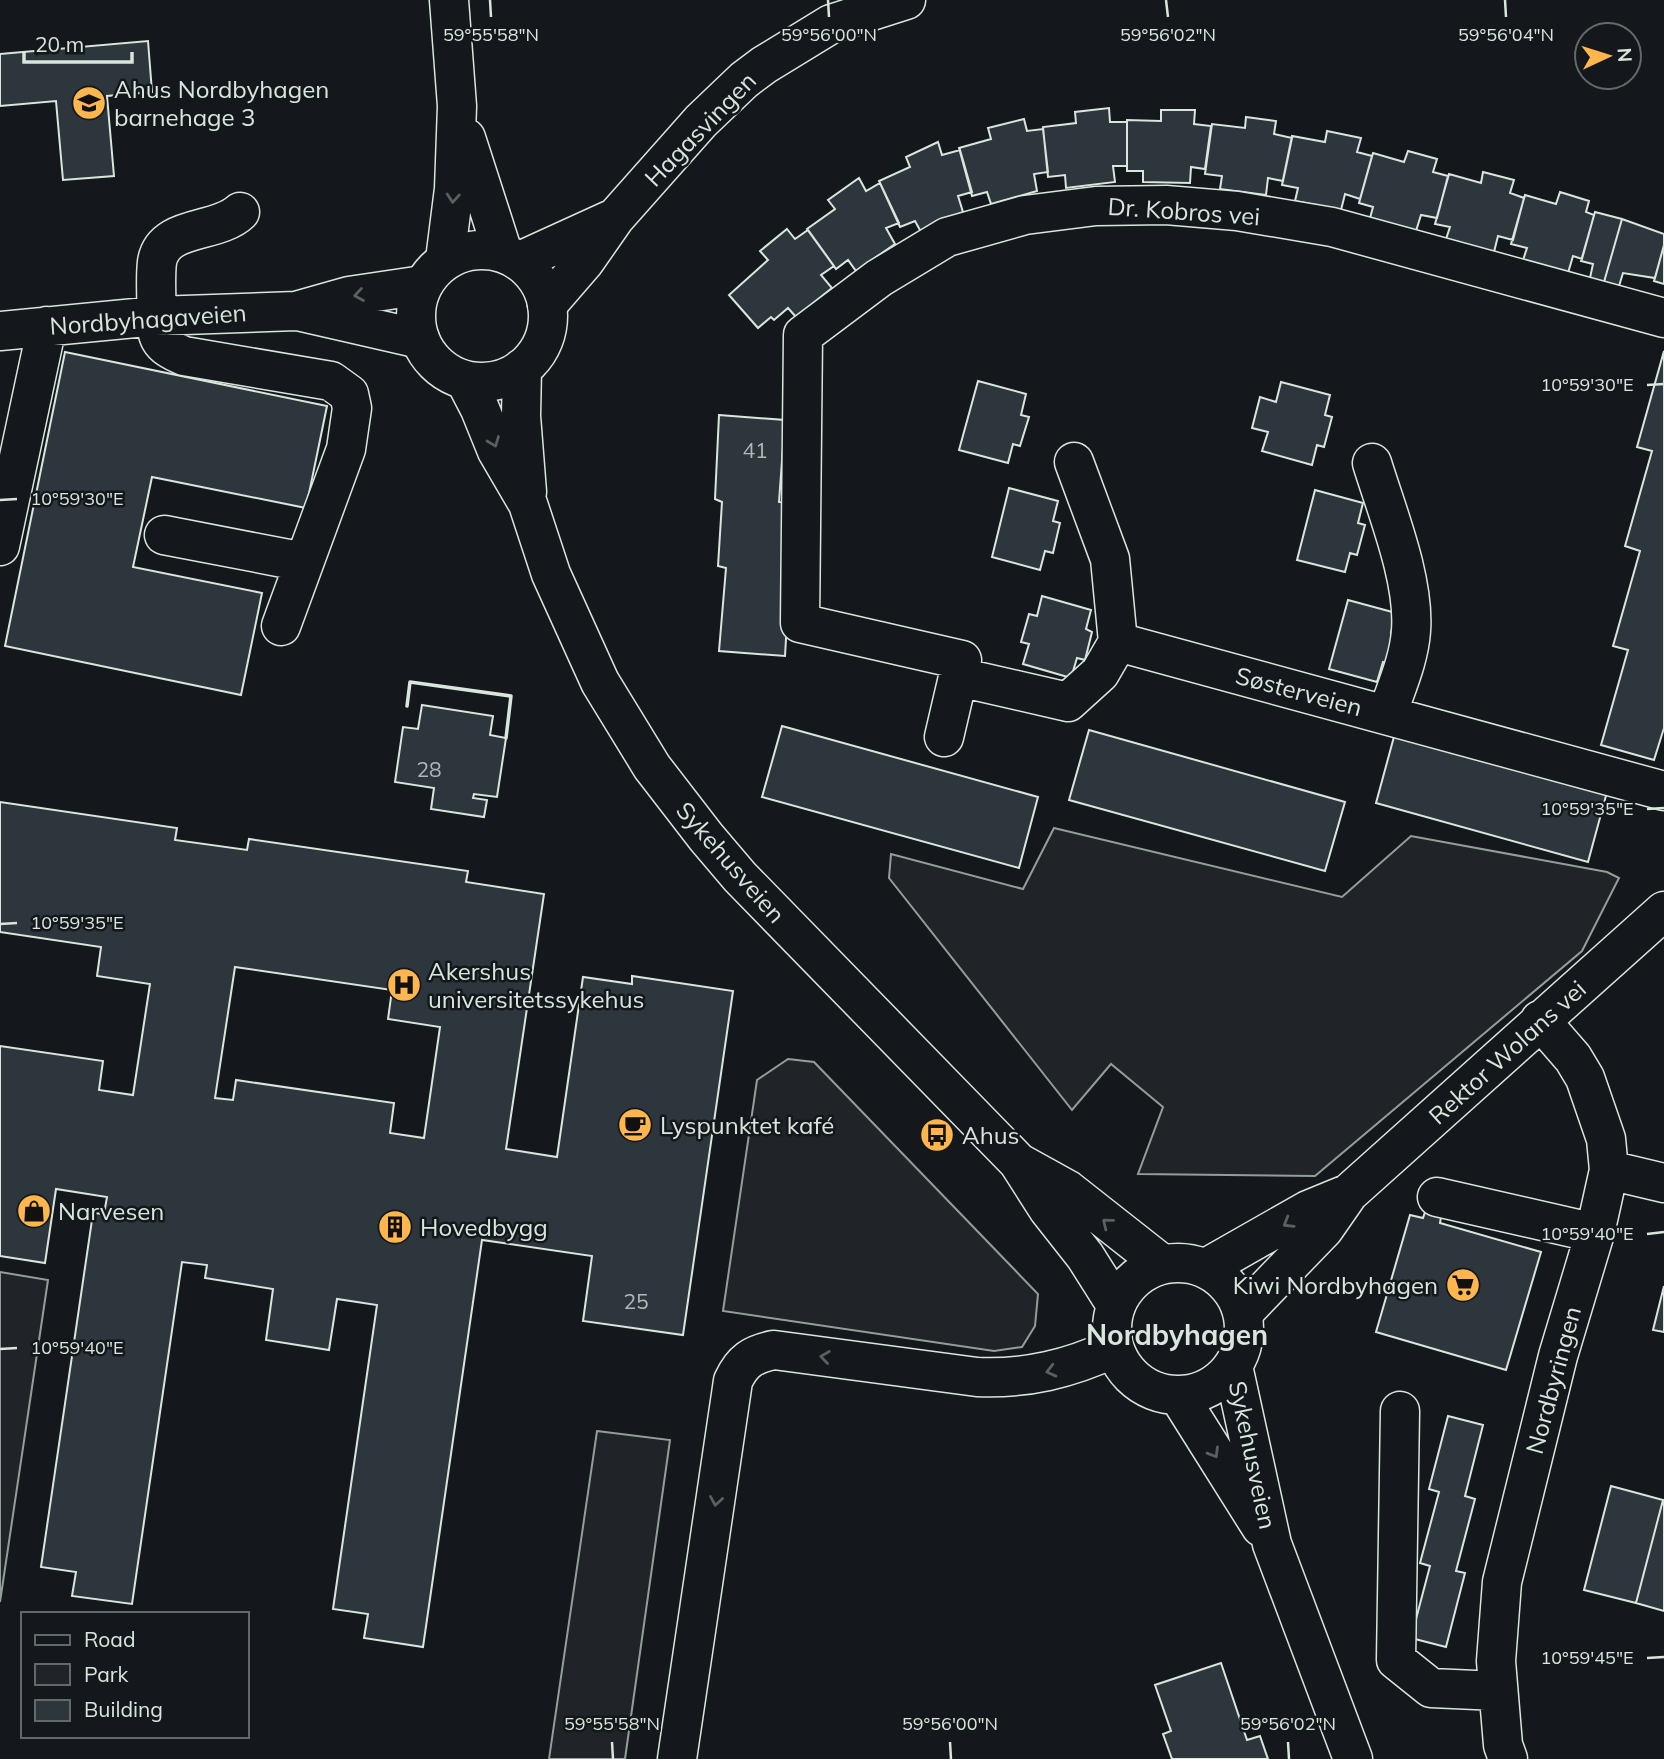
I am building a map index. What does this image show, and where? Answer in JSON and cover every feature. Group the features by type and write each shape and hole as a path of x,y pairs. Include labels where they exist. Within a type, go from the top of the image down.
{"street":[{"path":"434,273 474,250 488,250 512,257 533,273 542,288 547,305 546,333 533,359 522,369 495,381 465,380 437,365 420,339 415,312 434,273 454,189 457,106 449,0"},
{"name":"Hagasvingen","path":"547,305 585,261 615,218 701,121 744,80 830,12 906,0"},
{"path":"457,106 487,208 512,257"},
{"name":"Dr. Kobros vei","path":"959,677 962,660 800,623 803,335 879,278 947,237 1025,215 1096,206 1166,205 1237,211 1332,227 1664,318"},
{"path":"240,212 221,225 183,234 164,246 158,262 157,337 167,349 184,356 331,381 349,394 352,408 346,449 281,626"},
{"name":"Hagasvingen","path":"512,257 562,244 615,218"},
{"name":"Nordbyhagaveien","path":"0,331 156,316 296,311 434,273"},
{"name":"Nordbyhagaveien","path":"296,311 420,339"},
{"path":"0,546 47,326"},
{"name":"Sykehusveien","path":"522,369 522,427 528,504"},
{"name":"Sykehusveien","path":"465,380 497,451 528,504 551,574 580,643 600,682 652,767 705,837 740,877 1018,1162 1048,1209 1085,1256 1116,1305"},
{"path":"944,737 959,677 1068,702 1100,673 1118,642 1110,559 1074,462"},
{"path":"1372,463 1406,574 1411,631 1402,673 1387,715"},
{"path":"164,535 304,562"},
{"name":"Søsterveien","path":"1118,642 1664,791"},
{"name":"Rektor Wolans vei","path":"1243,1313 1324,1229 1349,1194 1664,911"},
{"name":"Nordbyringen","path":"1507,1759 1503,1745 1496,1661 1502,1582 1558,1356 1595,1233 1609,1170 1606,1139 1585,1078 1573,1058 1540,1020"},
{"name":"Sykehusveien","path":"1018,1162 1068,1190 1162,1264"},
{"path":"1609,1170 1664,1183"},
{"name":"Rektor Wolans vei","path":"1206,1268 1308,1210 1349,1194"},
{"path":"1437,1197 1595,1233"},
{"path":"1184,1262 1206,1268 1222,1279 1236,1294 1243,1313 1244,1340 1233,1366 1223,1378 1210,1387 1194,1393 1161,1393 1146,1387 1132,1376 1115,1348 1112,1333 1116,1305 1123,1291 1147,1270 1162,1264 1184,1262"},
{"path":"677,1759 733,1381 739,1368 749,1358 774,1350 976,1377 1004,1378 1050,1372 1115,1348"},
{"name":"Sykehusveien","path":"1233,1366 1272,1544 1353,1759"},
{"name":"Sykehusveien","path":"1178,1395 1272,1544"},
{"path":"1400,1411 1396,1660 1431,1688 1498,1691"}],"green space":[{"path":"1054,828 1342,897 1411,836 1607,872 1619,878 1582,951 1315,1176 1138,1174 1163,1107 1111,1064 1072,1110 889,878 891,854 1023,889"},
{"path":"788,1059 814,1062 1038,1294 1035,1326 1022,1347 994,1351 723,1311 757,1080"},
{"path":"0,1272 48,1280 0,1602"},
{"path":"597,1431 670,1440 625,1759 549,1759"}],"building":[{"path":"148,41 152,92 107,96 114,176 63,180 56,101 0,106 0,54"},
{"path":"1109,108 1110,122 1127,122 1127,166 1113,166 1115,182 1066,188 1065,175 1048,177 1043,127 1076,123 1075,112"},
{"path":"1161,110 1195,110 1194,124 1211,126 1205,169 1191,167 1190,183 1143,182 1143,171 1127,171 1127,120 1161,121"},
{"path":"1246,117 1276,121 1274,134 1292,138 1283,181 1268,178 1266,195 1220,189 1222,176 1205,174 1212,124 1245,128"},
{"path":"1024,119 1027,131 1043,129 1048,172 1034,174 1037,191 991,204 987,192 972,196 959,148 991,139 988,128"},
{"path":"1327,131 1361,138 1357,152 1372,156 1360,199 1345,194 1341,210 1295,201 1298,188 1282,185 1292,136 1325,142"},
{"path":"938,142 942,155 960,150 972,192 958,196 963,212 921,232 915,221 900,227 879,181 910,167 906,157"},
{"path":"1408,151 1437,159 1433,172 1448,176 1437,218 1421,215 1416,231 1370,218 1373,207 1359,203 1373,153 1404,162"},
{"path":"1483,172 1514,180 1510,193 1524,198 1513,240 1498,236 1494,252 1446,239 1450,227 1435,224 1449,174 1481,183"},
{"path":"859,178 866,191 880,183 899,223 886,228 895,244 856,271 848,260 836,269 807,229 835,209 828,200"},
{"path":"1560,192 1589,201 1586,212 1594,215 1582,259 1573,256 1568,273 1523,260 1527,248 1511,244 1525,195 1556,204"},
{"path":"1595,212 1622,219 1604,282 1590,278 1593,264 1581,261"},
{"path":"1622,219 1664,234 1664,245 1655,278 1623,273 1619,286 1604,282"},
{"path":"787,229 795,239 808,230 834,266 821,275 832,288 796,317 788,308 774,320 771,317 758,328 729,295 768,260 760,251"},
{"path":"1664,245 1664,284 1654,281"},
{"path":"1664,351 1664,728 1654,760 1601,745 1628,650 1613,646 1640,551 1625,546 1652,451 1637,447"},
{"path":"65,352 327,406 306,508 152,477 133,567 262,593 241,695 5,646"},
{"path":"978,381 1026,394 1021,415 1029,417 1020,446 1013,444 1008,463 959,450"},
{"path":"1281,382 1330,395 1325,415 1332,417 1324,447 1317,445 1312,465 1262,451 1268,432 1252,428 1260,397 1276,402"},
{"path":"719,415 785,420 779,502 787,503 790,570 785,656 719,651 726,568 718,566 722,502 715,499"},
{"path":"1009,488 1058,501 1053,521 1060,523 1053,553 1045,551 1040,570 992,557"},
{"path":"1315,490 1363,503 1358,523 1365,525 1357,555 1350,553 1345,572 1297,560"},
{"path":"1042,596 1091,610 1086,629 1092,632 1085,660 1077,658 1071,678 1023,664 1029,644 1021,642 1029,614 1037,616"},
{"path":"1348,600 1396,613 1391,633 1398,634 1390,664 1383,662 1377,682 1329,669"},
{"path":"422,705 493,716 490,735 506,738 497,797 474,794 473,798 487,800 484,817 431,809 434,788 395,782 403,727 418,729"},
{"path":"782,726 1038,797 1019,868 762,797"},
{"path":"1089,730 1345,802 1325,871 1069,800"},
{"path":"1395,733 1607,792 1588,862 1376,803"},
{"name":"Hovedbygg","path":"0,802 177,828 175,840 247,850 249,839 468,871 466,882 544,894 506,1149 557,1157 583,977 632,984 632,976 733,991 683,1335 583,1321 592,1256 482,1240 423,1647 364,1638 368,1614 333,1609 377,1305 337,1299 329,1350 266,1340 273,1289 205,1278 207,1265 182,1262 132,1604 72,1596 76,1572 41,1567 93,1213 104,1214 107,1197 56,1189 45,1263 0,1256 0,1046 103,1061 99,1090 133,1095 150,984 97,976 101,947 0,932","holes":["235,967 392,990 388,1019 440,1027 424,1138 390,1133 394,1103 236,1080 233,1100 215,1098"]},
{"path":"1425,1212 1441,1217 1440,1223 1541,1252 1506,1370 1376,1332 1410,1215 1423,1218"},
{"path":"1664,1286 1664,1332 1653,1330"},
{"path":"1448,1416 1483,1425 1465,1496 1475,1499 1456,1571 1465,1573 1446,1647 1411,1638 1430,1566 1420,1563 1439,1492 1429,1489"},
{"path":"1611,1486 1663,1500 1636,1603 1584,1590"},
{"path":"1664,1500 1664,1611 1636,1603"},
{"path":"1221,1663 1247,1740 1260,1736 1268,1759 1172,1759 1163,1734 1171,1731 1155,1685"}],"wall":[{"path":"407,706 410,682 511,696 506,738"}],"place":[{"name":"Ahus Nordbyhagen barnehage 3","path":"89,103"},
{"name":"Akershus universitetssykehus","path":"404,985"},
{"name":"Lyspunktet kafé","path":"635,1125"},
{"name":"Ahus","path":"937,1135"},
{"name":"Narvesen","path":"34,1211"},
{"name":"Hovedbygg","path":"395,1227"},
{"name":"Kiwi Nordbyhagen","path":"1463,1285"}],"district":[{"name":"Nordbyhagen","path":"1177,1334"}]}
